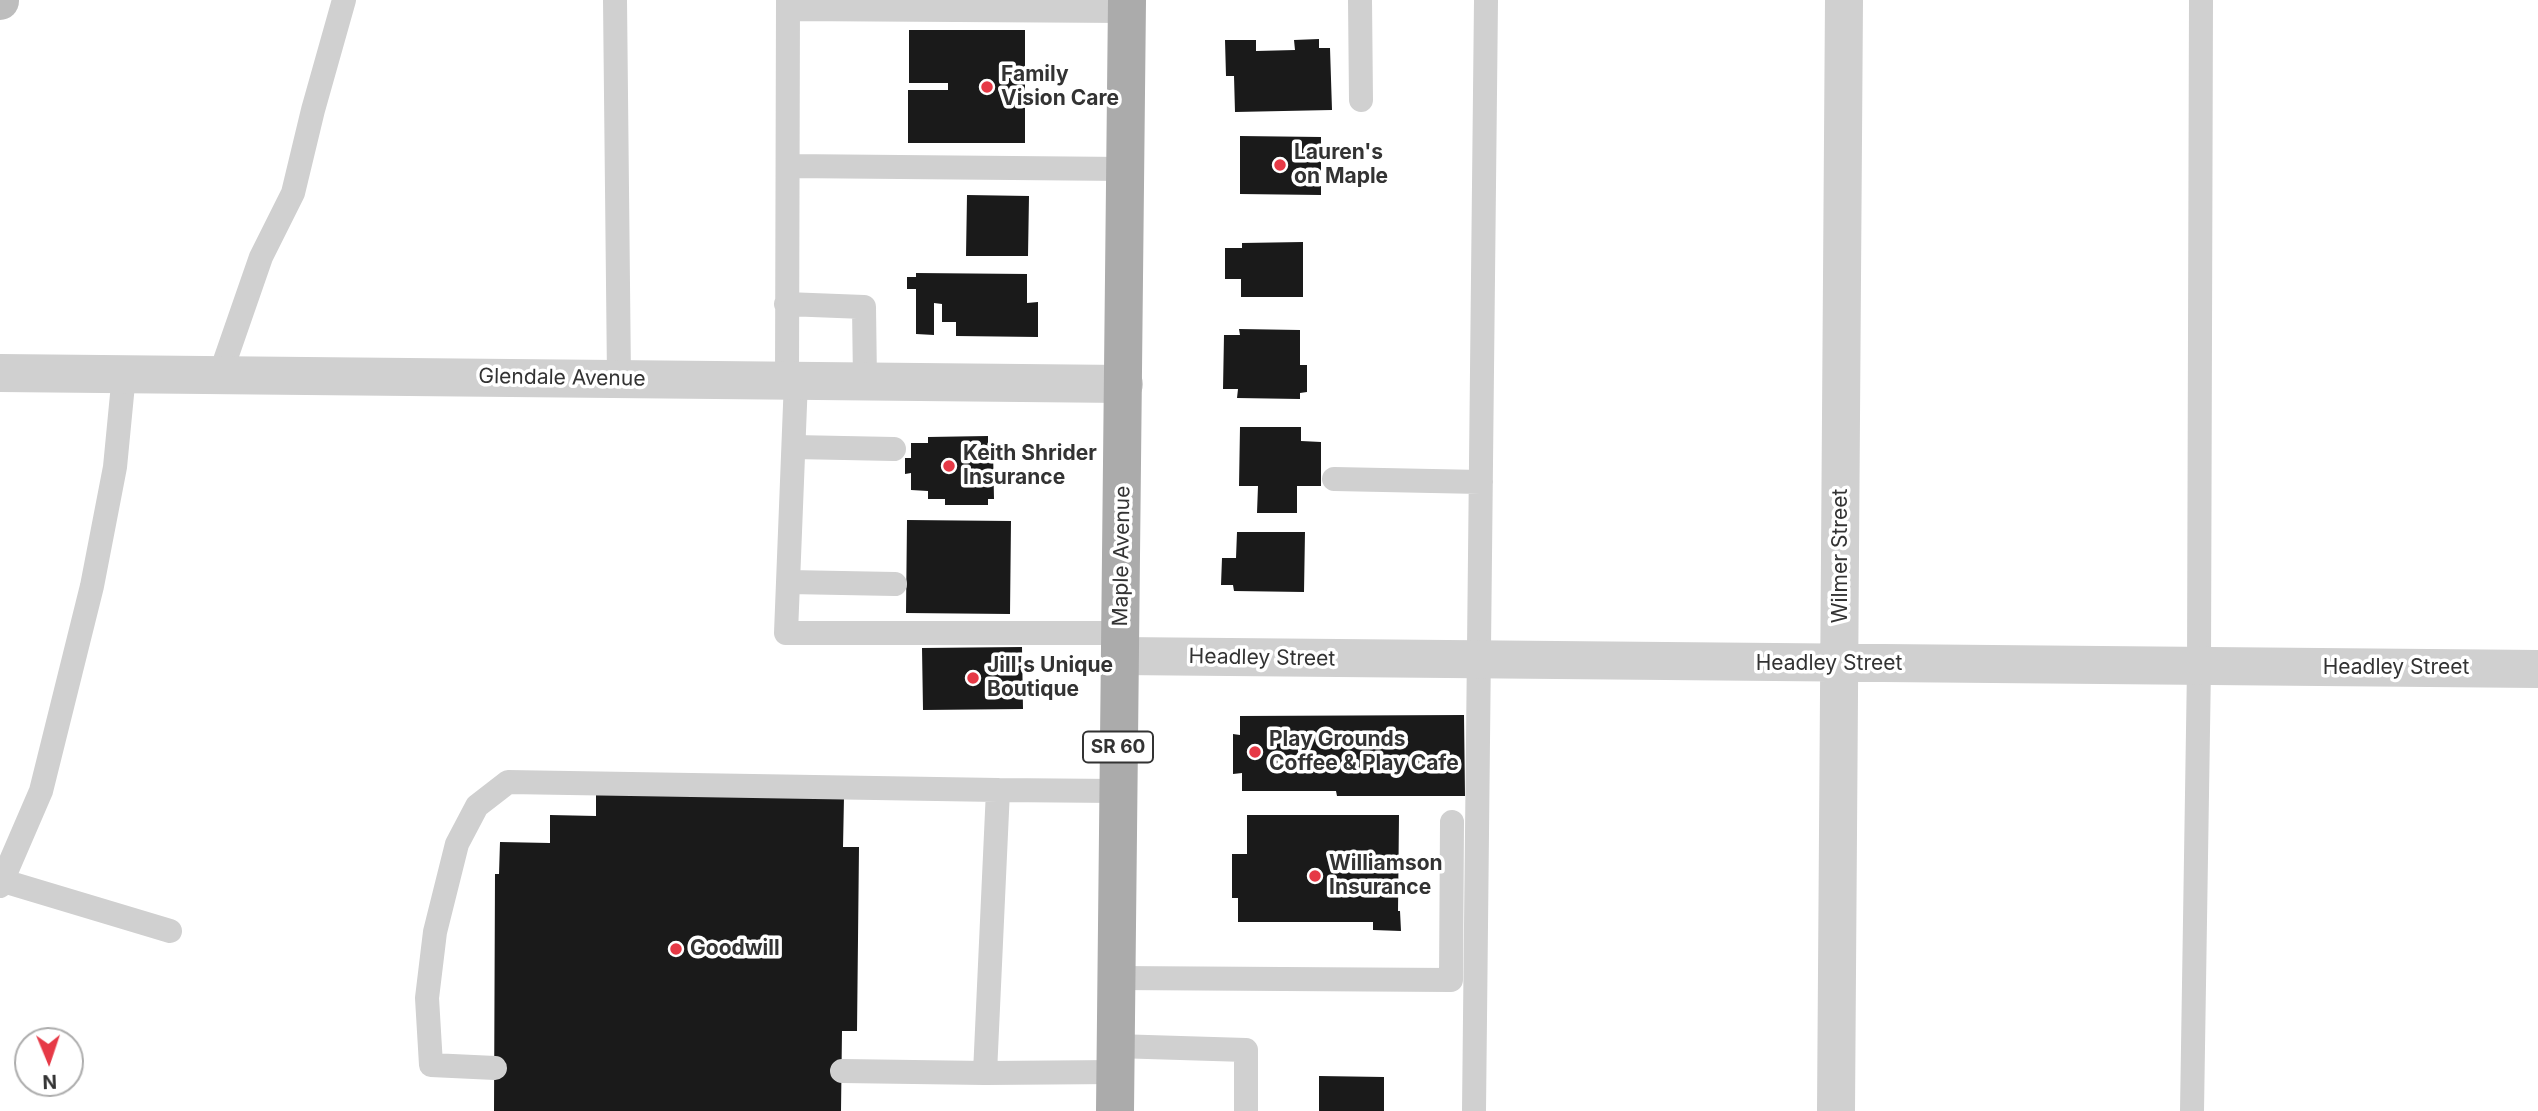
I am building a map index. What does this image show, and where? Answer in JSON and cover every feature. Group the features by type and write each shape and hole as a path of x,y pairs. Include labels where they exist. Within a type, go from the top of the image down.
{"main road":[{"name":"Maple Avenue","path":"1115,1111 1127,5"}],"street":[{"name":"Wilmer Street","path":"1836,1111 1844,0"},
{"name":"Glendale Avenue","path":"0,373 1124,384"},
{"name":"Headley Street","path":"1121,645 1479,661 2538,669"}],"lane":[{"path":"220,375 261,257 293,193 313,110 345,0"},
{"path":"615,0 619,379"},
{"path":"1360,0 1361,100"},
{"path":"1474,1111 1486,0"},
{"path":"2192,1111 2199,667 2201,0"},
{"path":"1121,645 786,634 794,447 786,304 788,5 1127,5"},
{"path":"788,166 1125,169"},
{"path":"786,304 864,307 865,381"},
{"path":"124,374 115,467 92,586 41,791 1,882 170,931"},
{"path":"794,447 894,449"},
{"path":"1334,478 1481,482"},
{"path":"789,582 895,584"},
{"path":"495,1068 431,1065 427,998 435,932 457,844 477,806 508,782 1118,790"},
{"path":"985,1073 998,790"},
{"path":"1115,978 1451,980 1452,822"},
{"path":"842,1071 985,1073 1116,1059 1246,1050 1246,1111"}],"building":[{"name":"Family Vision Care","path":"909,30 1025,30 1025,143 908,143 908,90 948,90 948,83 909,83"},
{"path":"1319,39 1319,48 1330,48 1332,110 1235,112 1234,76 1226,76 1225,40 1256,40 1256,51 1295,50 1294,40"},
{"name":"Lauren's on Maple","path":"1240,136 1321,137 1321,195 1240,194"},
{"path":"967,195 1029,196 1028,256 966,256"},
{"path":"1303,242 1303,297 1241,297 1241,279 1225,279 1225,248 1242,248 1242,243"},
{"path":"916,273 1027,274 1027,303 1038,302 1038,337 956,336 956,322 942,322 942,304 934,303 934,335 916,334 916,289 907,289 907,277 916,277"},
{"path":"1239,329 1300,330 1300,365 1307,365 1307,392 1300,393 1300,399 1237,398 1238,389 1223,389 1224,335 1240,335"},
{"path":"1240,427 1301,427 1301,441 1321,442 1321,486 1297,486 1297,513 1257,513 1258,486 1239,486"},
{"name":"Keith Shrider Insurance","path":"988,436 988,448 993,449 994,499 988,499 988,505 945,505 945,499 928,499 928,491 911,490 911,473 905,474 905,458 911,458 911,443 928,443 928,437"},
{"path":"907,520 1011,521 1010,614 906,613"},
{"path":"1237,532 1305,532 1304,592 1234,591 1233,585 1221,585 1222,558 1236,558"},
{"name":"Jill's Unique Boutique","path":"1022,647 1023,709 923,710 922,648"},
{"path":"1464,715 1465,796 1337,796 1336,791 1242,791 1242,773 1233,774 1233,734 1240,735 1240,716"},
{"name":"Goodwill","path":"596,794 844,797 843,847 859,847 857,1031 842,1031 841,1111 494,1111 495,874 499,874 500,842 550,843 550,815 596,816"},
{"name":"Williamson Insurance","path":"1247,815 1399,815 1398,911 1401,931 1373,930 1373,922 1238,922 1238,898 1232,898 1232,854 1247,854"},
{"path":"1319,1076 1384,1077 1384,1111 1319,1111"}],"place":[{"name":"Family Vision Care","path":"987,87"},
{"name":"Lauren's on Maple","path":"1280,165"},
{"name":"Keith Shrider Insurance","path":"949,466"},
{"name":"Jill's Unique Boutique","path":"973,678"},
{"name":"Play Grounds Coffee & Play Cafe","path":"1255,752"},
{"name":"Williamson Insurance","path":"1315,876"},
{"name":"Goodwill","path":"676,949"}]}
